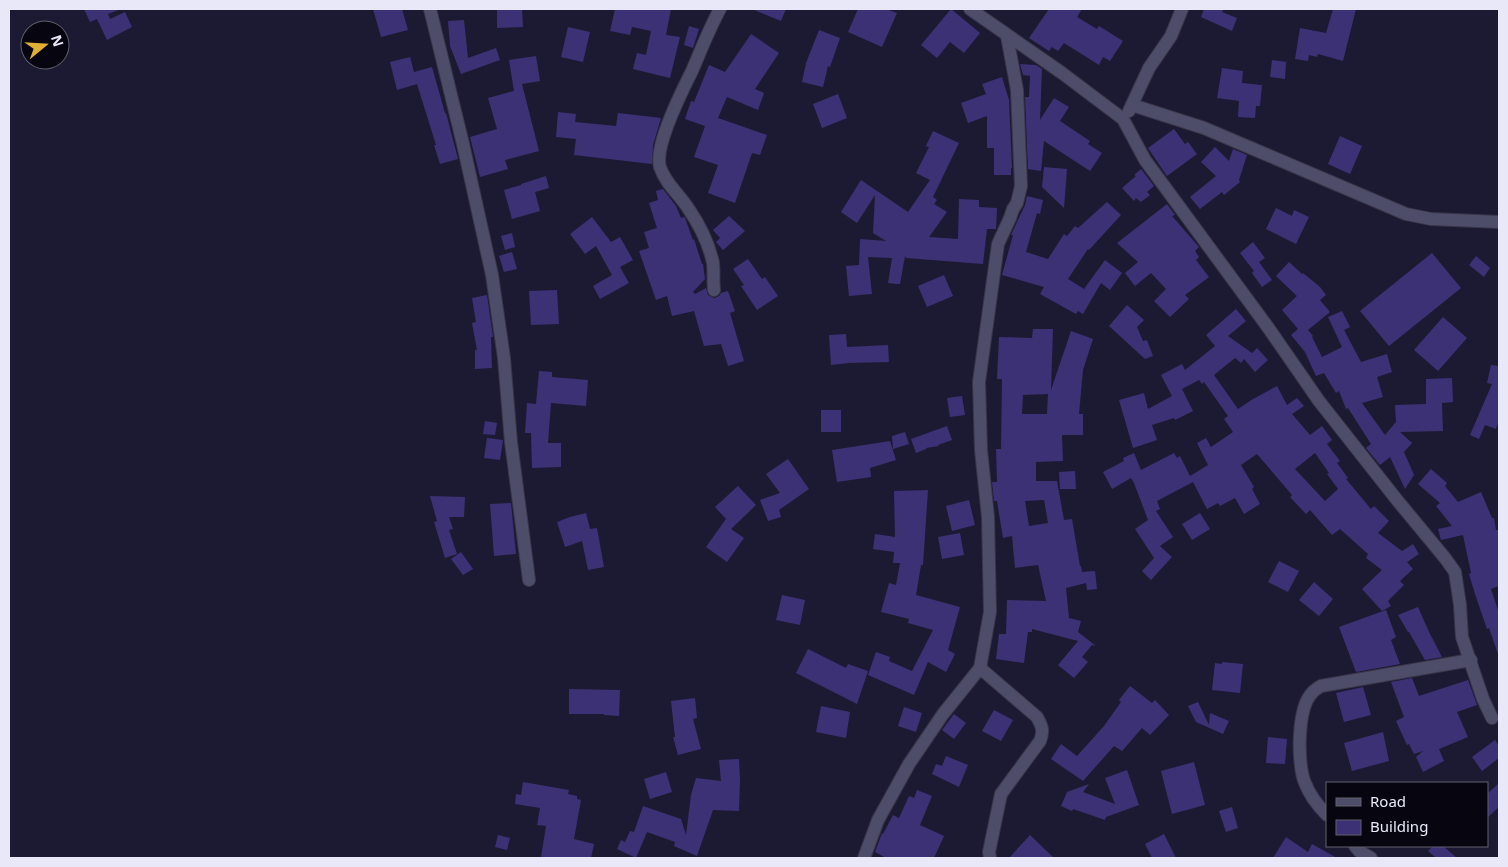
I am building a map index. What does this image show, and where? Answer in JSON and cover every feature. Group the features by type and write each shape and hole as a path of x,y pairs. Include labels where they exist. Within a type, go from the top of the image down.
{"street":[{"path":"430,9 492,275 504,358 511,442 529,580"},
{"path":"714,290 713,264 709,248 688,208 666,180 659,161 662,144 680,94 720,9"},
{"path":"970,9 1062,73 1123,119 1145,160 1267,326 1319,401 1455,572 1462,637 1483,699 1492,718"},
{"path":"1123,119 1132,105 1149,68 1171,36 1182,9"},
{"path":"864,858 878,820 909,764 943,714 980,668 990,612 988,517 981,450 979,382 998,244 1017,203 1021,186 1017,90 1007,36"},
{"path":"1132,105 1204,128 1406,214 1431,219 1499,222"},
{"path":"1326,814 1316,804 1305,783 1299,760 1302,714 1312,692 1322,686 1471,660"},
{"path":"980,668 1037,717 1043,732 1040,740 1001,794 989,852 990,858"},
{"path":"1356,847 1371,858"}],"building":[{"path":"84,9 121,9 108,14 110,19 125,12 132,27 107,40 97,19 90,22"},
{"path":"373,9 402,9 408,30 381,37"},
{"path":"497,9 522,9 523,27 497,28"},
{"path":"615,9 671,9 666,35 680,37 670,78 633,69 637,53 646,55 651,31 632,27 630,35 610,31"},
{"path":"752,9 786,9 781,21"},
{"path":"858,9 886,9 897,13 882,47 848,32"},
{"path":"951,9 980,33 964,53 950,42 937,58 921,45"},
{"path":"1049,9 1082,9 1077,17 1097,29 1099,26 1123,41 1110,61 1103,57 1099,65 1064,43 1058,51 1052,47 1049,51 1029,38"},
{"path":"1204,9 1224,9 1222,12 1237,18 1232,31 1201,17"},
{"path":"1333,9 1356,9 1343,61 1318,54 1317,57 1309,55 1308,61 1295,59 1300,28 1326,33"},
{"path":"464,20 468,58 496,48 500,60 461,74 450,46 448,21"},
{"path":"689,26 699,29 693,48 684,45"},
{"path":"568,27 590,32 583,62 561,57"},
{"path":"819,30 840,38 830,67 828,66 823,87 802,82 806,63"},
{"path":"751,34 779,53 755,89 764,93 758,110 727,97 718,118 767,135 760,155 752,153 735,203 708,193 718,165 694,157 705,126 685,119 691,101 694,102 709,65 725,72"},
{"path":"536,56 540,81 522,84 539,151 505,160 508,169 480,177 470,137 497,129 488,98 514,91 509,60"},
{"path":"410,57 414,72 432,67 458,159 440,164 417,84 397,90 390,62"},
{"path":"1272,60 1286,62 1285,79 1270,77"},
{"path":"1020,64 1036,65 1042,69 1040,120 1054,98 1069,107 1060,121 1090,141 1088,144 1102,153 1090,171 1044,141 1041,171 1028,169 1025,97 1029,97 1030,76 1023,75"},
{"path":"1222,68 1243,71 1242,83 1262,85 1260,106 1256,106 1255,118 1238,117 1239,101 1217,98"},
{"path":"1002,77 1009,100 1011,175 994,175 994,148 987,148 987,116 968,123 961,103 986,94 982,84"},
{"path":"838,94 847,118 822,128 813,104"},
{"path":"558,112 576,114 575,122 616,126 618,113 661,118 653,145 652,164 574,155 576,139 556,137"},
{"path":"1174,129 1185,144 1188,142 1197,154 1167,176 1148,148"},
{"path":"933,131 959,143 933,197 937,200 934,204 947,212 929,237 958,239 959,199 979,200 979,207 997,208 996,229 987,229 983,264 906,258 905,256 900,284 896,284 888,283 892,258 868,257 872,294 849,296 846,266 859,265 860,239 886,241 873,233 875,195 857,223 841,212 861,180 908,212 930,180 916,173 929,147 926,146"},
{"path":"1340,136 1362,146 1350,174 1328,164"},
{"path":"1215,147 1229,161 1233,149 1247,155 1240,182 1224,195 1222,192 1200,209 1190,197 1216,176 1201,162"},
{"path":"1044,167 1067,169 1064,208 1042,187"},
{"path":"1141,169 1154,186 1147,192 1150,195 1141,202 1136,198 1134,201 1122,188"},
{"path":"546,176 549,188 535,192 540,211 512,219 504,190"},
{"path":"663,189 676,206 681,218 685,218 703,264 705,279 693,292 695,294 706,288 708,295 714,298 728,291 735,311 730,313 744,361 728,366 721,344 704,346 694,311 672,316 667,296 656,300 639,251 649,248 644,232 657,228 649,203 658,200 656,191"},
{"path":"1027,196 1043,200 1040,214 1037,213 1026,252 1048,259 1064,234 1067,236 1075,226 1078,228 1107,202 1121,215 1088,249 1068,279 1084,289 1105,260 1122,273 1110,290 1101,283 1083,314 1078,311 1076,314 1040,294 1044,287 1002,275 1013,235 1011,235 1025,205"},
{"path":"1167,204 1175,215 1172,216 1199,247 1195,251 1199,257 1196,260 1209,277 1185,295 1189,299 1170,317 1154,301 1166,289 1151,273 1135,286 1125,273 1138,262 1117,243"},
{"path":"1276,208 1292,216 1294,210 1309,217 1296,244 1266,229"},
{"path":"729,216 745,231 723,250 716,242 720,238 713,230"},
{"path":"592,217 611,242 620,237 633,260 620,267 629,283 600,299 593,286 612,275 596,246 585,254 570,234"},
{"path":"512,233 515,247 505,250 501,236"},
{"path":"1253,242 1265,258 1259,262 1272,280 1262,287 1252,273 1254,271 1240,253"},
{"path":"512,252 517,269 504,272 499,256"},
{"path":"1432,253 1461,288 1389,346 1360,311"},
{"path":"1476,256 1490,268 1484,277 1469,265"},
{"path":"748,259 762,279 765,277 778,296 757,310 741,286 744,285 733,269"},
{"path":"1289,262 1320,287 1326,295 1320,300 1330,312 1308,330 1313,336 1322,357 1342,347 1328,317 1342,311 1350,327 1344,330 1361,362 1387,354 1392,372 1377,377 1383,397 1362,403 1385,435 1396,422 1395,405 1426,404 1426,379 1452,378 1453,402 1442,403 1443,431 1400,432 1412,443 1404,452 1414,475 1405,489 1390,457 1380,465 1366,448 1371,444 1348,408 1346,409 1339,391 1336,393 1324,373 1316,376 1305,352 1291,335 1298,329 1282,310 1297,296 1276,276"},
{"path":"944,275 953,296 927,307 918,286"},
{"path":"557,290 559,324 531,325 529,291"},
{"path":"487,295 493,337 491,337 492,368 475,369 475,350 477,350 472,323 476,322 472,298"},
{"path":"1127,305 1144,320 1137,327 1143,341 1147,340 1153,356 1145,359 1109,326"},
{"path":"1236,309 1246,321 1228,336 1252,353 1257,348 1268,360 1255,372 1244,359 1241,363 1235,358 1214,375 1238,409 1277,386 1287,405 1297,398 1304,406 1292,414 1310,435 1322,426 1332,440 1327,444 1340,461 1337,463 1348,478 1346,479 1371,509 1374,506 1389,521 1378,533 1402,551 1413,544 1419,554 1407,562 1413,569 1400,581 1404,585 1388,601 1391,606 1382,611 1362,589 1382,570 1366,558 1368,554 1340,529 1332,535 1310,510 1306,514 1290,497 1292,495 1257,454 1241,465 1254,487 1252,489 1260,504 1244,514 1235,498 1220,506 1218,503 1207,509 1193,482 1157,501 1160,509 1156,511 1173,537 1160,546 1172,557 1151,580 1142,571 1154,558 1135,529 1148,520 1134,483 1131,478 1112,489 1103,472 1124,461 1123,458 1134,453 1141,470 1174,453 1177,458 1180,456 1190,476 1208,465 1197,443 1206,438 1211,447 1233,432 1224,419 1228,416 1204,382 1202,384 1199,380 1182,389 1193,411 1175,420 1174,418 1152,425 1157,440 1133,448 1119,400 1144,393 1148,409 1172,396 1161,375 1182,364 1185,370 1215,346 1206,335","holes":["1315,453 1329,473 1327,474 1338,489 1325,501 1295,469"]},
{"path":"1443,317 1467,338 1438,371 1414,350"},
{"path":"1033,329 1053,329 1051,390 1071,331 1093,339 1083,370 1079,414 1083,414 1083,435 1062,435 1063,461 1036,462 1036,481 1057,481 1064,520 1072,519 1082,572 1095,571 1097,589 1087,590 1086,583 1066,588 1069,618 1081,621 1078,632 1096,646 1092,645 1082,657 1088,662 1074,678 1058,665 1078,641 1032,629 1032,632 1028,632 1024,663 996,659 999,634 1006,634 1007,600 1046,601 1038,565 1015,568 1012,536 1003,538 997,501 994,501 992,482 997,482 996,449 1001,449 1002,379 997,379 999,337 1032,338","holes":["1048,394 1047,414 1022,414 1023,395","1044,500 1048,523 1029,526 1025,501"]},
{"path":"846,334 847,347 888,345 889,362 831,365 829,335"},
{"path":"1491,365 1499,366 1499,420 1496,429 1485,425 1479,439 1470,435 1492,384 1487,383"},
{"path":"539,371 552,372 552,377 588,380 586,406 551,403 548,443 561,443 561,467 532,468 531,433 525,433 527,403 536,404"},
{"path":"962,396 965,415 950,417 947,398"},
{"path":"821,410 841,410 841,432 821,432"},
{"path":"485,421 497,423 495,435 483,434"},
{"path":"947,426 952,440 916,453 911,439"},
{"path":"905,432 909,444 893,449 892,436"},
{"path":"487,438 503,440 500,460 484,458"},
{"path":"890,441 896,460 870,468 871,477 837,482 832,450"},
{"path":"788,459 809,489 779,510 781,517 768,521 760,500 780,493 766,474"},
{"path":"1431,469 1447,483 1445,486 1458,502 1481,492 1492,518 1494,518 1496,530 1499,530 1499,586 1491,589 1499,613 1499,654 1489,628 1487,629 1475,594 1469,574 1471,573 1463,535 1441,540 1438,529 1452,526 1436,506 1440,503 1418,484"},
{"path":"1075,471 1076,489 1060,489 1059,472"},
{"path":"738,486 756,505 731,529 744,538 727,562 706,547 726,519 715,507"},
{"path":"928,490 923,565 921,565 916,595 960,607 948,650 955,654 946,672 928,662 914,695 868,675 876,652 890,657 889,661 912,671 933,630 908,623 909,619 881,612 889,583 896,585 900,563 893,563 894,552 873,549 875,534 895,537 894,491"},
{"path":"430,496 465,497 464,517 449,517 453,529 449,530 457,554 445,558 434,522 437,521"},
{"path":"969,500 975,525 952,531 946,506"},
{"path":"511,503 516,554 494,556 490,504"},
{"path":"586,513 590,529 597,528 604,567 588,570 582,541 565,547 557,522"},
{"path":"1200,513 1210,529 1192,540 1182,524"},
{"path":"960,533 964,555 942,559 938,537"},
{"path":"461,552 473,569 463,575 451,559"},
{"path":"1279,561 1299,571 1288,592 1268,582"},
{"path":"1314,582 1333,599 1319,616 1299,600"},
{"path":"782,595 805,600 800,625 776,620"},
{"path":"1418,607 1442,657 1425,660 1398,615"},
{"path":"1386,610 1396,637 1391,640 1400,664 1356,672 1339,627"},
{"path":"808,649 846,668 848,664 868,671 857,704 796,673"},
{"path":"1222,662 1243,664 1240,693 1212,690 1215,663 1222,664"},
{"path":"1412,678 1419,696 1468,680 1477,705 1457,712 1468,737 1439,749 1444,761 1423,772 1416,757 1423,751 1414,754 1409,744 1407,745 1396,721 1404,717 1391,682"},
{"path":"1130,686 1152,703 1155,700 1169,715 1150,735 1142,728 1122,751 1114,746 1083,781 1051,759 1061,744 1077,756 1104,726 1121,702 1119,700"},
{"path":"1363,687 1371,715 1344,722 1336,693"},
{"path":"569,689 620,690 619,716 569,714"},
{"path":"695,698 697,718 693,719 701,749 678,755 673,737 675,737 671,701"},
{"path":"1198,702 1209,725 1210,713 1229,721 1223,734 1196,722 1188,706"},
{"path":"821,706 850,712 846,738 816,732"},
{"path":"904,707 922,713 916,732 898,726"},
{"path":"994,710 1013,720 1001,741 982,731"},
{"path":"954,714 966,723 954,739 942,730"},
{"path":"1383,732 1389,761 1352,771 1344,743"},
{"path":"1268,737 1287,739 1285,764 1266,763"},
{"path":"1495,740 1499,746 1499,758 1482,771 1472,757"},
{"path":"946,756 968,765 959,787 932,774 936,764 942,766"},
{"path":"739,759 739,811 713,810 697,856 674,846 675,842 647,832 636,858 617,849 621,840 625,842 630,831 634,832 643,806 681,819 686,835 691,795 696,778 721,781 719,760"},
{"path":"1194,762 1205,805 1172,814 1161,771"},
{"path":"1127,770 1139,805 1106,817 1105,820 1061,806 1067,792 1089,784 1083,792 1115,804 1105,778"},
{"path":"666,772 672,792 650,799 644,779"},
{"path":"523,782 569,790 568,794 577,796 577,799 581,800 574,839 594,844 591,858 541,857 546,826 537,825 540,808 515,804 516,794 521,795"},
{"path":"1499,783 1499,807 1488,817 1488,793"},
{"path":"917,790 932,796 920,825 944,836 934,858 886,858 875,852 882,833 893,815 899,818 909,796 914,798"},
{"path":"1232,807 1238,828 1226,832 1219,811"},
{"path":"1164,834 1176,858 1152,858 1145,844"},
{"path":"498,835 510,838 507,850 495,847"},
{"path":"1030,835 1054,858 1009,858"},
{"path":"1286,837 1308,852 1312,844 1337,858 1273,858"},
{"path":"1432,847 1444,847 1457,858 1436,858 1428,851"}]}
